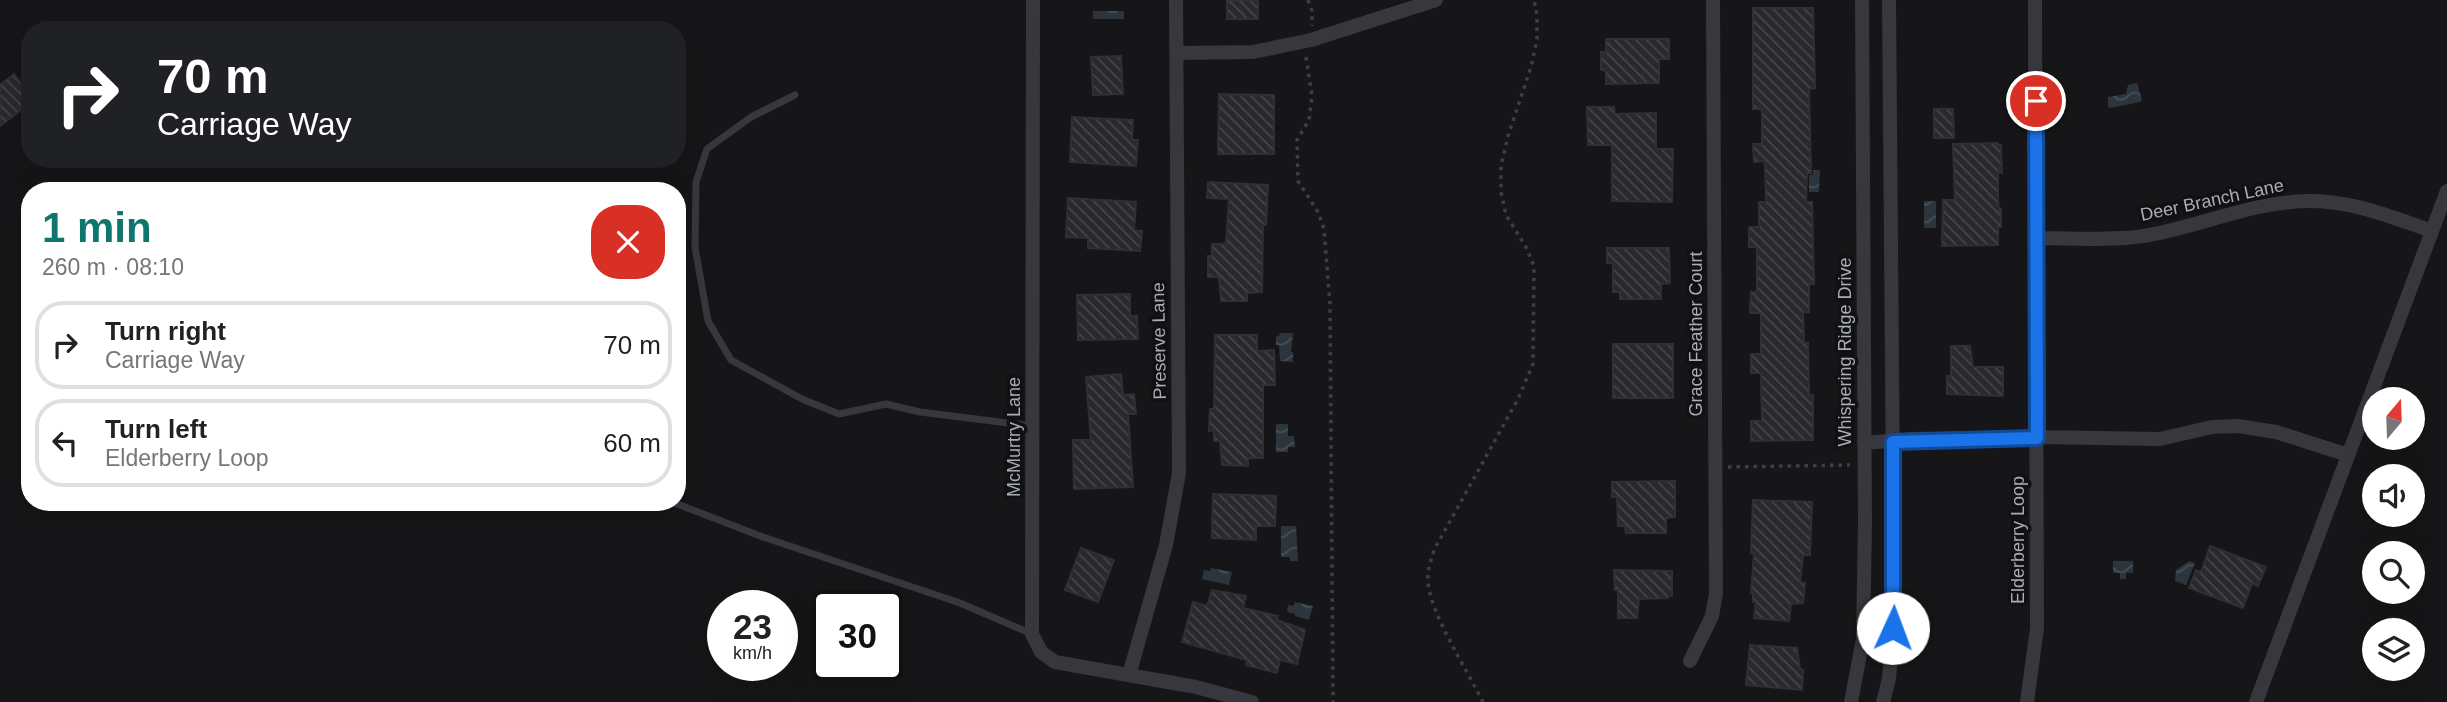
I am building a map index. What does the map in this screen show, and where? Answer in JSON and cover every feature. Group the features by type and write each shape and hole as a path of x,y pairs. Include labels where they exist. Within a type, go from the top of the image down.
{"street":[{"name":"McMurtry Lane","path":"1032,634 1033,0"},
{"name":"Preserve Lane","path":"1129,675 1166,545 1179,473 1176,0"},
{"path":"1178,53 1253,52 1311,40 1436,0"},
{"name":"Grace Feather Court","path":"1690,662 1712,616 1716,594 1713,0"},
{"name":"Whispering Ridge Drive","path":"1851,702 1863,639 1865,465 1862,0"},
{"path":"1883,702 1889,679 1894,611 1889,0"},
{"name":"Elderberry Loop","path":"2027,702 2038,628 2035,0"},
{"path":"2256,702 2447,191"},
{"name":"Deer Branch Lane","path":"2037,238 2145,236 2264,205 2307,201 2339,203 2372,210 2432,231"},
{"path":"1864,443 2037,438 2160,439 2212,427 2238,426 2276,432 2348,455"},
{"path":"1032,634 1041,652 1055,662 1196,687 1252,702"}],"lane":[{"path":"795,94 751,117 707,149 696,182 695,247 708,321 731,360 802,399 839,414 886,404 920,412 1033,426"},
{"path":"686,507 960,604 1032,634"}],"path":[{"path":"1308,0 1312,11 1311,40 1306,57 1312,96 1309,120 1297,140 1297,167 1298,181 1318,212 1324,229 1330,304 1333,702"},
{"path":"1483,702 1436,610 1428,584 1428,568 1434,550 1518,399 1533,364 1534,266 1526,247 1506,215 1501,166 1537,39 1534,0"},
{"path":"1716,467 1865,465"}],"water":[{"path":"1093,11 1124,11 1124,19 1093,19"},
{"path":"2137,83 2142,100 2140,102 2108,107 2108,97 2126,94 2128,85"},
{"path":"1813,170 1820,170 1819,192 1809,192 1809,175 1813,175"},
{"path":"1924,201 1936,201 1936,228 1924,228"},
{"path":"1280,333 1293,333 1293,362 1280,361 1276,336"},
{"path":"1276,424 1288,424 1288,436 1294,436 1295,447 1288,447 1288,452 1276,452"},
{"path":"1281,526 1296,526 1298,561 1281,557"},
{"path":"2113,561 2133,561 2133,573 2126,573 2126,579 2120,579 2120,573 2113,573"},
{"path":"2189,561 2195,563 2186,585 2175,581 2176,570"},
{"path":"1211,568 1232,572 1229,585 1202,579 1204,570 1210,571"},
{"path":"1295,602 1313,606 1309,620 1287,612 1288,605 1293,606"}],"building":[{"path":"1227,0 1258,0 1258,19 1227,19"},
{"path":"1753,8 1813,8 1815,88 1809,89 1811,173 1807,173 1806,202 1812,202 1814,284 1809,284 1809,312 1803,312 1804,343 1808,343 1809,395 1813,395 1813,440 1751,441 1751,421 1762,421 1761,373 1751,373 1751,354 1761,354 1761,313 1750,313 1751,292 1757,292 1757,247 1749,247 1749,227 1759,227 1759,202 1766,202 1765,161 1754,162 1753,144 1762,144 1762,109 1753,109"},
{"path":"1606,39 1669,39 1669,59 1659,59 1659,83 1606,84 1606,71 1601,70 1601,52 1606,52"},
{"path":"1121,56 1123,94 1093,95 1091,57"},
{"path":"14,74 21,83 21,110 0,126 0,85"},
{"path":"1219,94 1274,95 1274,154 1218,154"},
{"path":"1587,107 1614,107 1615,114 1656,113 1656,149 1673,149 1672,202 1612,201 1612,145 1588,145"},
{"path":"1934,109 1953,109 1954,138 1934,138"},
{"path":"1072,117 1133,120 1132,140 1138,140 1136,166 1070,162"},
{"path":"1953,144 2001,145 2002,173 1998,172 2001,227 1998,227 1998,245 1942,246 1943,200 1955,200"},
{"path":"1208,182 1268,185 1266,225 1263,225 1262,292 1247,293 1247,301 1221,301 1219,277 1208,277 1208,256 1212,256 1212,244 1226,244 1229,199 1207,198"},
{"path":"1068,198 1136,202 1134,230 1142,231 1140,251 1088,248 1088,238 1066,237"},
{"path":"1607,248 1669,248 1670,283 1661,284 1661,299 1620,299 1620,292 1613,292 1613,263 1607,263"},
{"path":"1130,294 1130,316 1137,316 1138,339 1078,340 1077,295"},
{"path":"1215,335 1257,335 1257,351 1274,350 1275,385 1263,385 1263,458 1248,458 1248,466 1222,465 1220,441 1214,441 1214,430 1209,431 1210,409 1214,409"},
{"path":"1613,344 1673,344 1673,398 1613,398"},
{"path":"1951,346 1970,346 1973,367 2003,367 2003,396 1947,394 1947,376 1951,376"},
{"path":"1121,374 1123,395 1134,394 1136,414 1128,414 1133,487 1074,489 1073,440 1091,440 1086,377"},
{"path":"1675,481 1675,517 1666,518 1666,533 1626,533 1625,526 1618,526 1617,497 1612,497 1612,482"},
{"path":"1213,494 1276,496 1275,526 1256,526 1256,540 1212,538"},
{"path":"1753,500 1812,502 1810,555 1803,555 1800,582 1805,583 1803,603 1791,604 1789,621 1754,618 1756,602 1753,602 1751,593 1754,553 1751,553"},
{"path":"2210,546 2266,567 2258,586 2252,583 2243,608 2189,588 2196,570 2201,572"},
{"path":"1081,548 1114,560 1098,602 1065,590"},
{"path":"1614,570 1672,571 1672,596 1639,599 1637,618 1618,618 1618,590 1615,590"},
{"path":"1212,590 1246,596 1243,608 1278,616 1277,620 1305,630 1297,664 1280,660 1277,673 1246,665 1247,660 1182,642 1193,602 1207,606"},
{"path":"1750,645 1797,648 1800,669 1803,670 1802,690 1746,685"}],"route":[{"path":"1893,628 1893,442 1912,439 2037,438 2036,101"}]}
